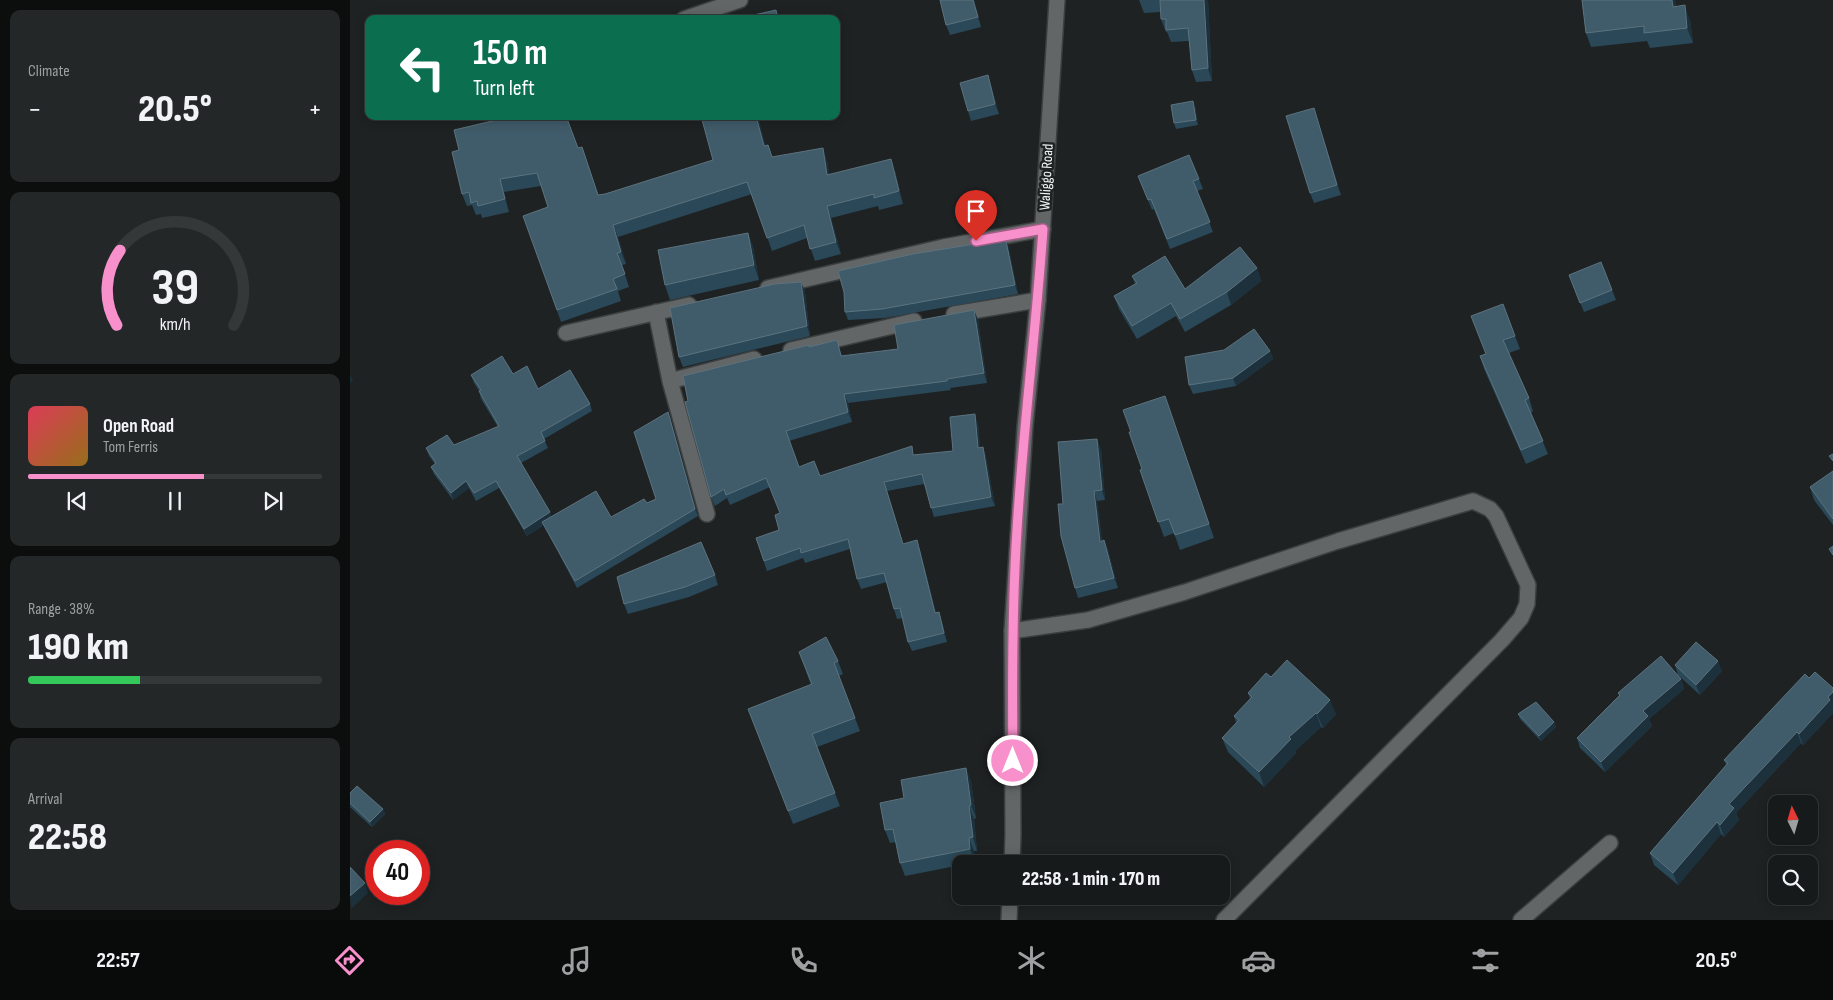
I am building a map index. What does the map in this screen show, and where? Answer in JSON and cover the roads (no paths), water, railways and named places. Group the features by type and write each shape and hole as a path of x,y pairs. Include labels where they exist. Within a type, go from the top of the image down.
{"street":[{"path":"696,15 740,0"},
{"name":"Waliggo Road","path":"1012,855 1012,631 1024,427 1038,300 1043,229 1056,0"},
{"path":"758,290 943,247 1043,229"},
{"path":"670,381 774,354 932,318 1038,300"},
{"path":"566,332 702,302"},
{"path":"656,312 670,381 707,514"},
{"path":"1012,631 1088,620 1185,592 1338,541 1473,501 1490,509 1496,516 1528,585 1527,604 1521,618 1502,640 1224,920"},
{"path":"1521,920 1610,843"},
{"path":"1009,920 1010,905"}]}
